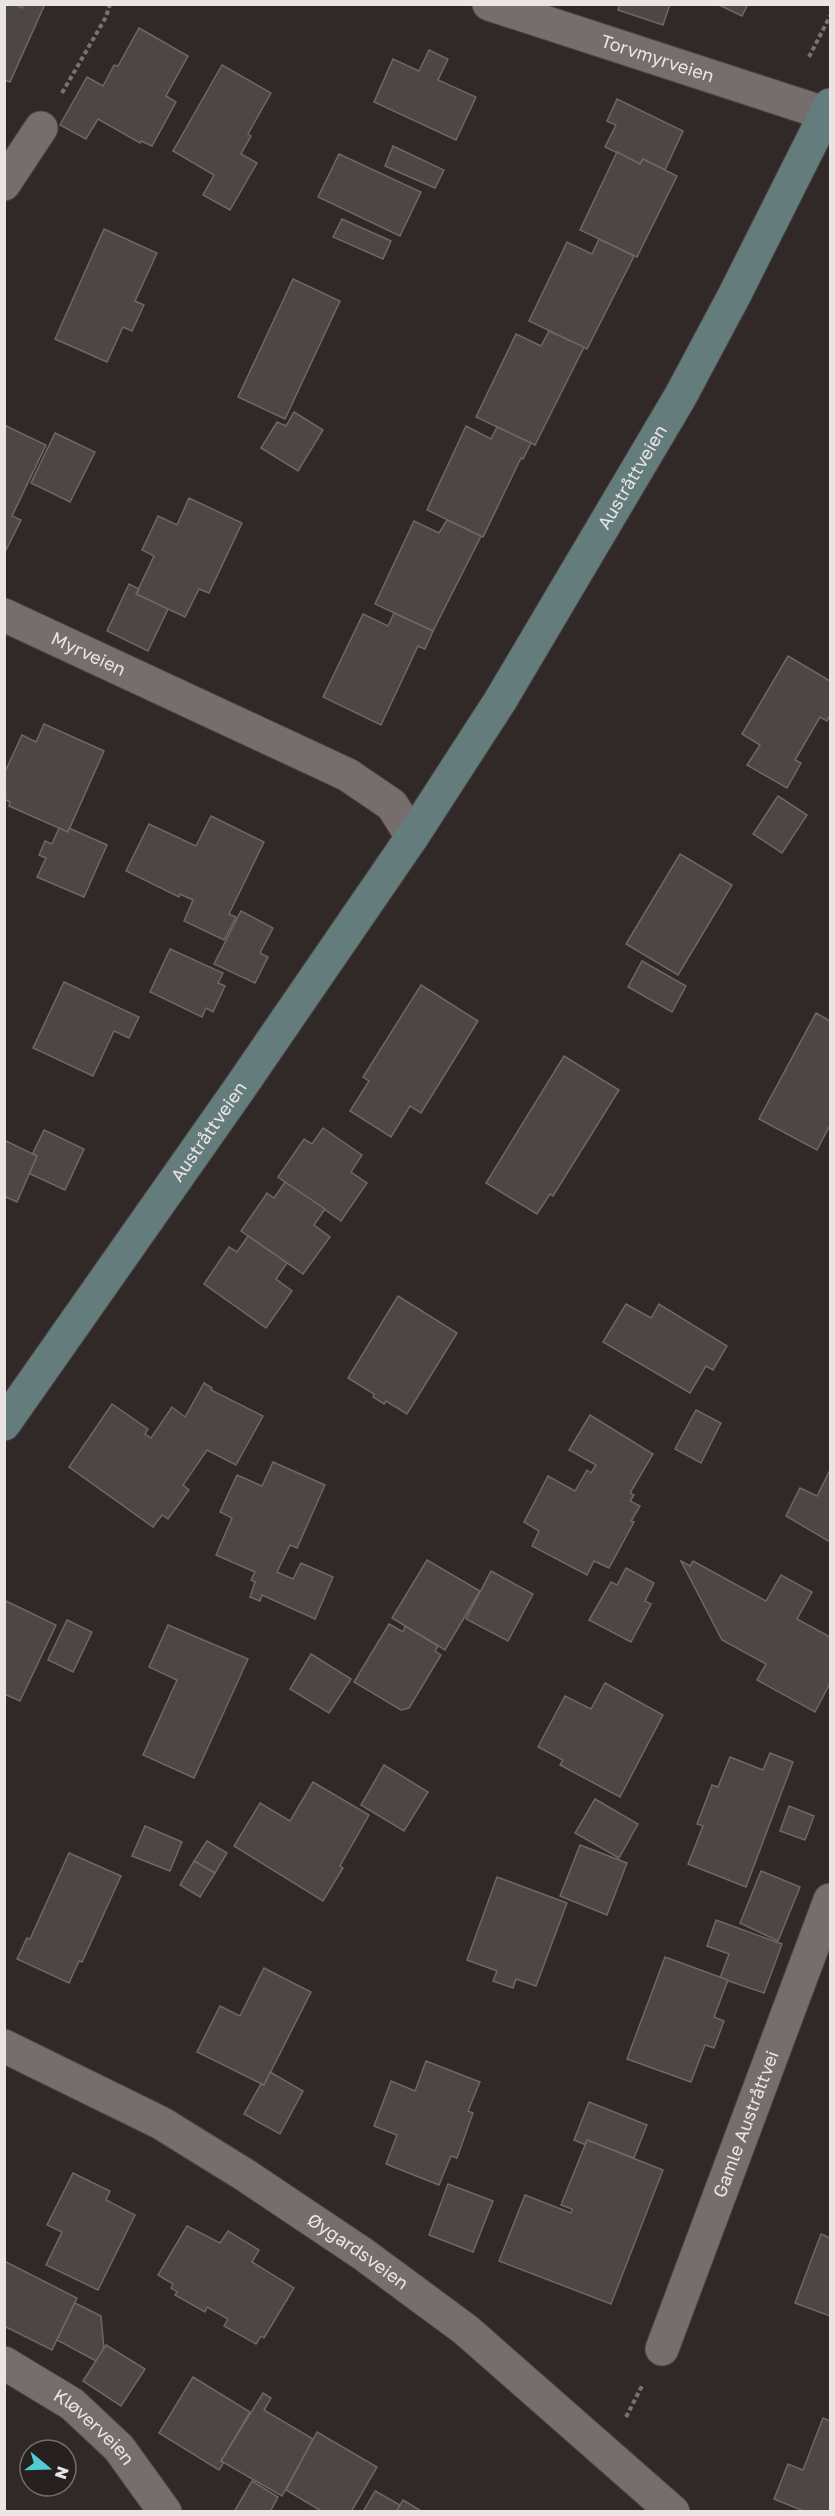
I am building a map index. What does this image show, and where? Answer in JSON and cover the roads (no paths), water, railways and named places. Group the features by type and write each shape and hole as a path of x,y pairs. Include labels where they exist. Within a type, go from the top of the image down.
{"main road":[{"name":"Austråttveien","path":"4,1424 244,1083 412,837 500,701 656,438 735,294 829,109"}],"street":[{"name":"Torvmyrveien","path":"489,4 829,109"},
{"path":"4,184 42,128"},
{"name":"Myrveien","path":"4,615 348,775 392,805 412,837"},
{"name":"Gamle Austråttvei","path":"662,2349 831,1900"},
{"name":"Øygardsveien","path":"4,2046 161,2123 363,2253 466,2330 673,2511"},
{"name":"Kløverveien","path":"4,2362 80,2411 119,2448 165,2511"}]}
